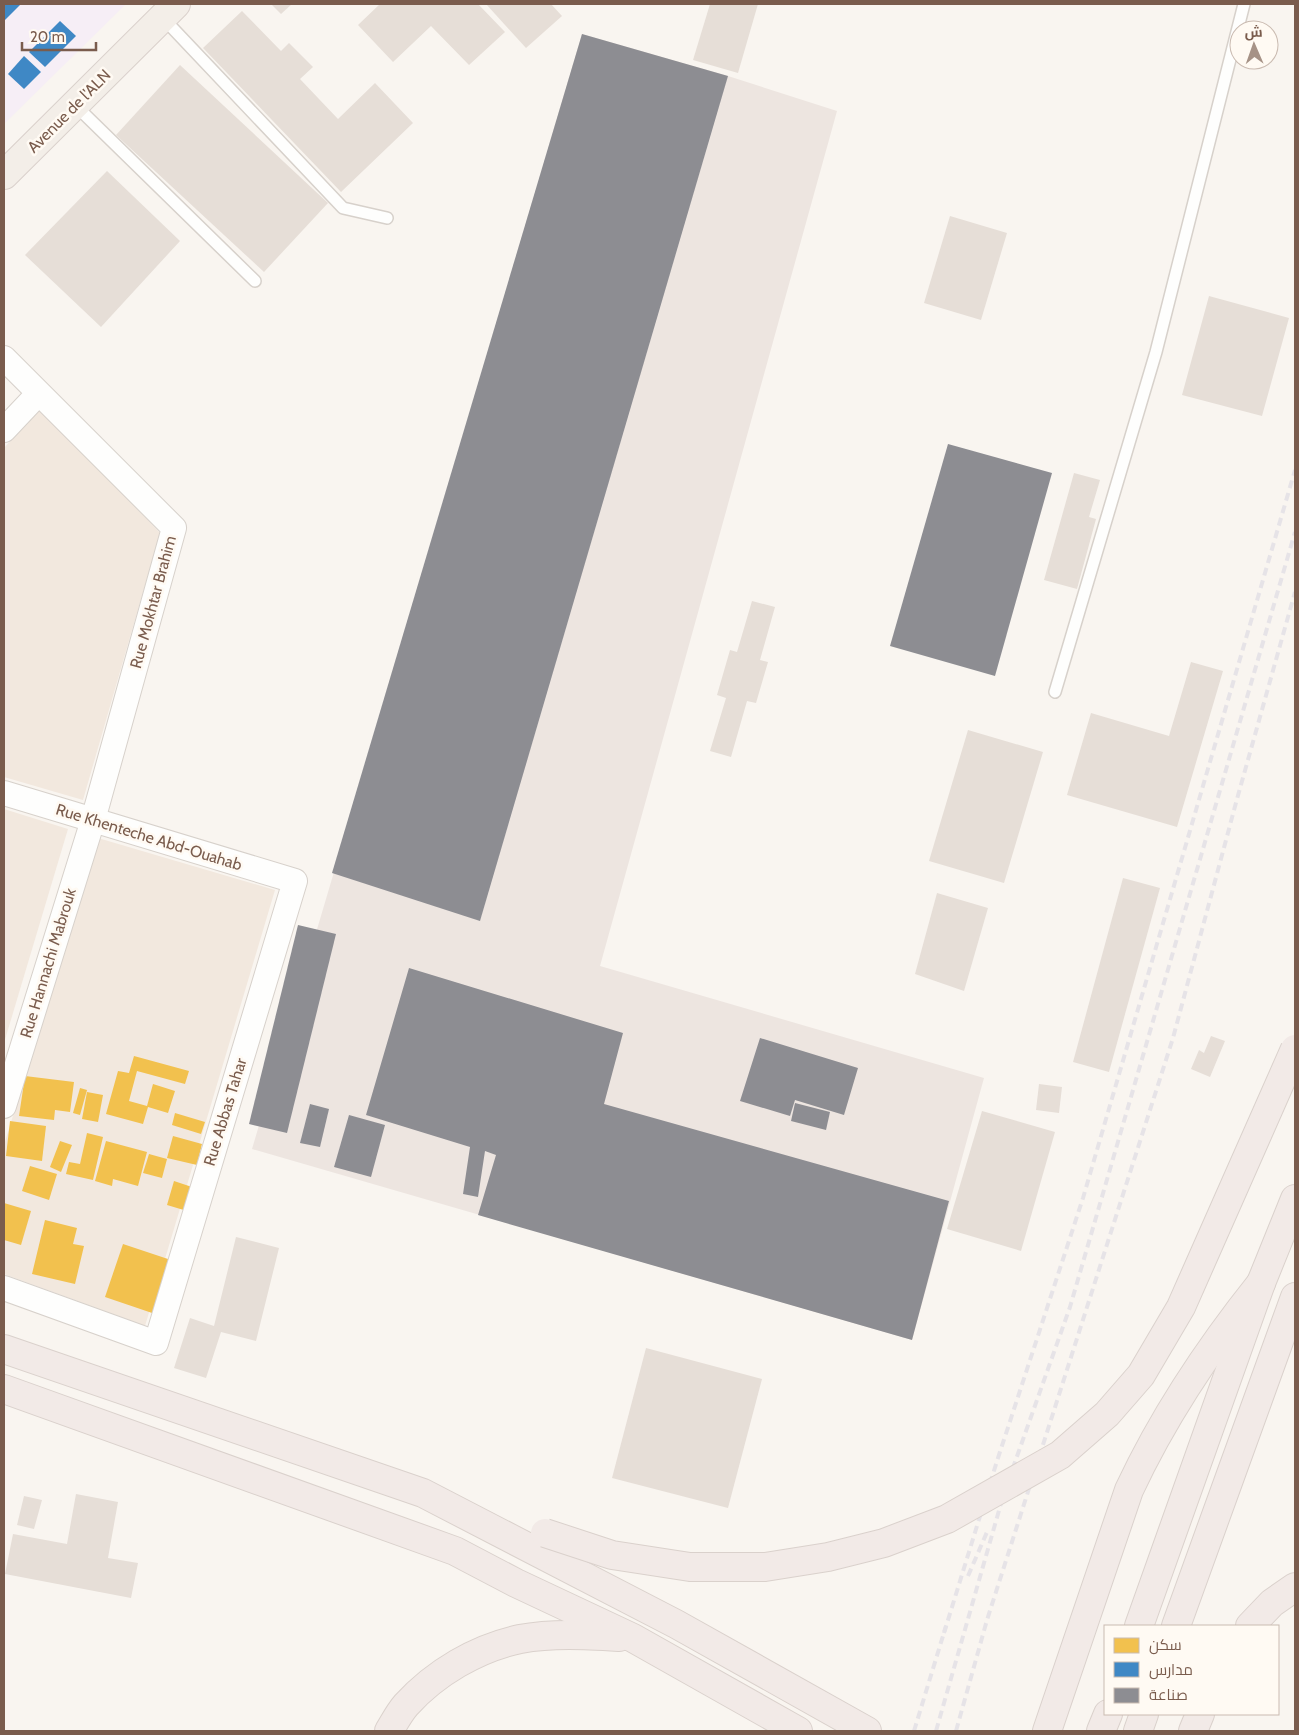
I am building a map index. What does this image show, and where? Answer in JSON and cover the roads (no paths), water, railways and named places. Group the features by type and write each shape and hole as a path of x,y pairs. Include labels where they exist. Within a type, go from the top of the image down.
{"highway":[{"path":"541,1542 690,1567 765,1567 828,1557 884,1543 947,1519 1060,1455 1107,1414 1141,1374 1181,1307 1295,1049"},
{"path":"1139,1625 1261,1283 1295,1199"},
{"path":"1047,1731 1129,1490 1145,1455 1187,1383 1215,1342 1261,1283"},
{"path":"1176,1625 1295,1297"},
{"path":"4,1349 423,1492 541,1542 676,1624 867,1731"},
{"path":"4,1389 455,1551 516,1583 633,1638 798,1731"},
{"path":"1251,1625 1272,1603 1295,1586"},
{"path":"389,1731 404,1707 432,1680 476,1653 520,1639 572,1635 633,1638"},
{"path":"1101,1731 1108,1715"},
{"path":"1138,1731 1144,1715"}],"main road":[{"name":"Avenue de l'ALN","path":"4,175 169,11"}],"street":[{"name":"Rue Mokhtar Brahim","path":"4,358 174,528 93,820"},
{"path":"4,430 38,394"},
{"name":"Rue Khenteche Abd-Ouahab","path":"4,793 294,881"},
{"name":"Rue Hannachi Mabrouk","path":"4,1106 93,820"},
{"name":"Rue Abbas Tahar","path":"4,1288 156,1344 294,881"}],"lane":[{"path":"1055,692 1156,352 1244,4"},
{"path":"169,11 343,208 387,218"},
{"path":"75,105 255,281"}],"railway":[{"path":"944,1633 997,1461 1083,1198 1295,470"},
{"path":"936,1731 1004,1493 1070,1307 1295,532"},
{"path":"956,1731 987,1620 1173,1038 1295,592"},
{"path":"968,1576 987,1532"},
{"path":"914,1731 946,1626"}]}
